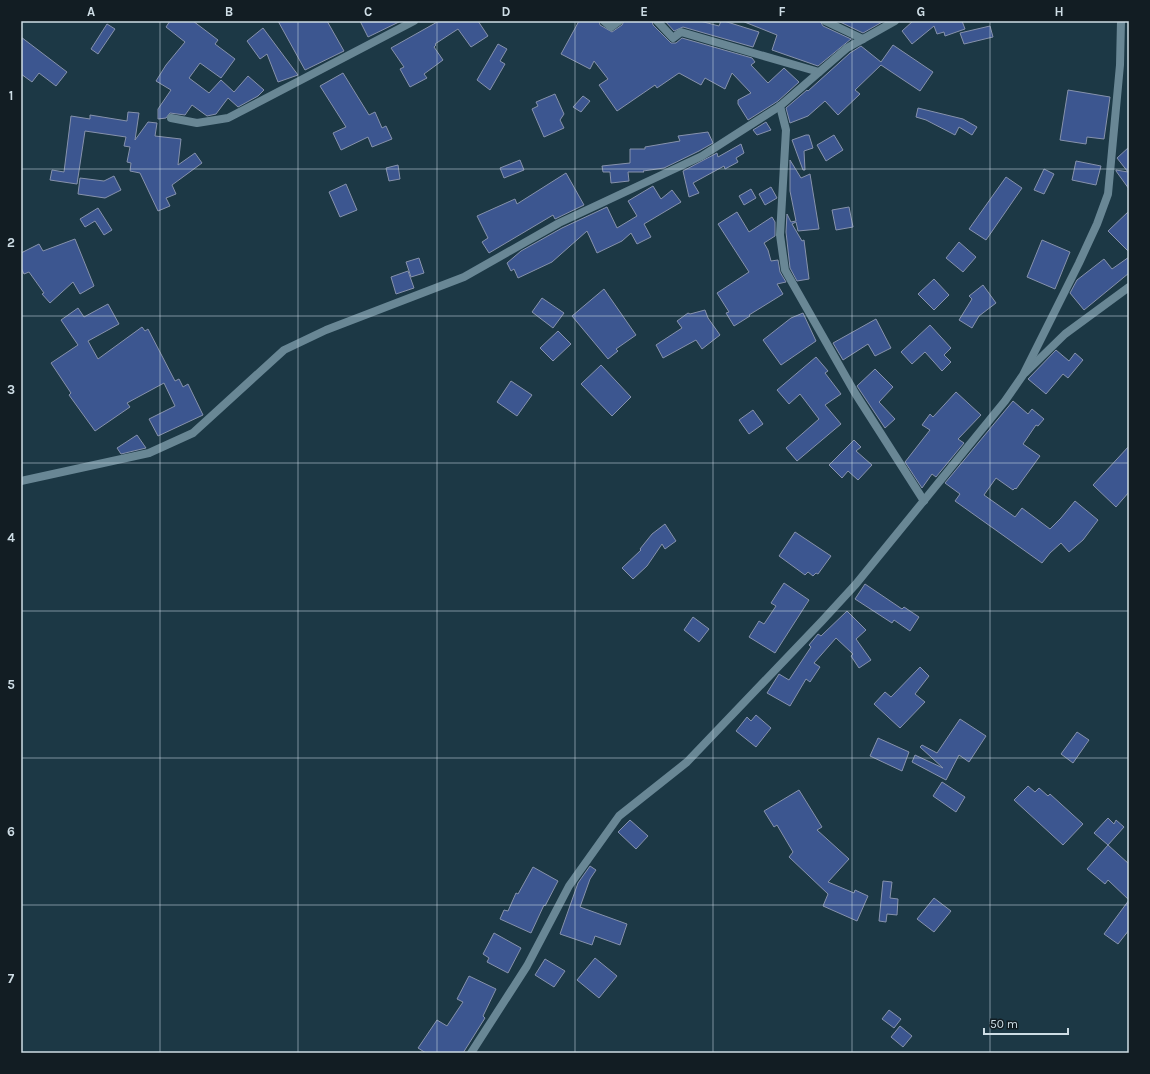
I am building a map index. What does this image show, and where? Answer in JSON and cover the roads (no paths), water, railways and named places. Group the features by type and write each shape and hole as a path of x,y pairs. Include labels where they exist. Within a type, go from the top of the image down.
{"street":[{"path":"171,118 197,123 228,118 414,21"},
{"path":"604,21 611,27 619,21"},
{"path":"657,21 673,38 681,32 820,72"},
{"path":"825,21 863,39"},
{"path":"21,482 149,453 193,433 284,350 326,330 464,276 558,223 702,156 780,106 847,48 895,21"},
{"path":"471,1053 527,966 569,886 618,816 687,762 739,709 856,584 1005,401 1023,375 1097,224 1108,194 1120,65 1121,21"},
{"path":"780,106 786,130 780,235 785,270 855,393 924,501"},
{"path":"1023,375 1065,334 1129,287"}]}
